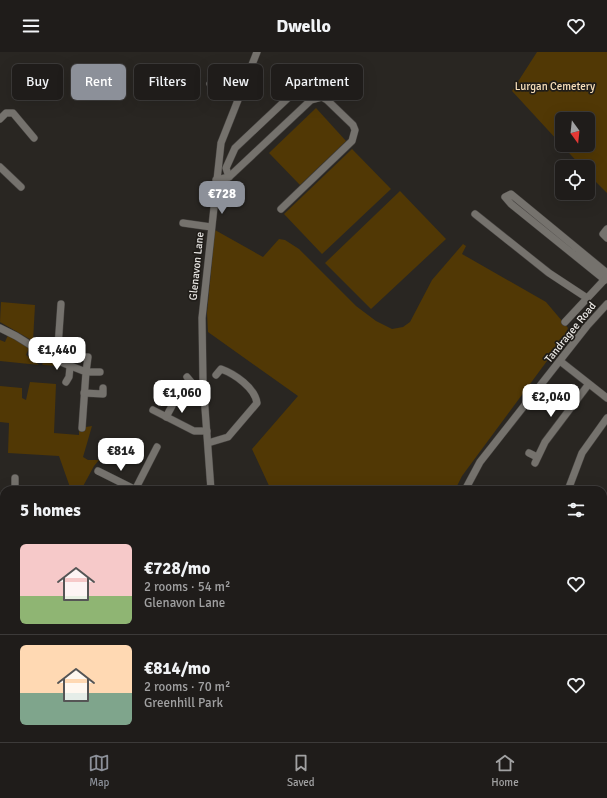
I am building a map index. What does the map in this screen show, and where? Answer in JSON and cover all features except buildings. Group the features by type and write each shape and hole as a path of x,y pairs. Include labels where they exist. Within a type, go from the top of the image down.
{"street":[{"name":"Glenavon Lane","path":"252,64 257,52"},
{"path":"223,179 311,100 322,97 353,125 355,130 352,141 281,209"},
{"name":"Glenavon Lane","path":"211,486 204,390 202,318 212,227 223,179 221,143 237,100"},
{"path":"223,179 235,148 286,100"},
{"path":"0,119 6,113 13,113 34,138"},
{"path":"0,167 21,187"},
{"path":"223,179 234,194 230,204"},
{"path":"511,194 606,277 517,209 505,197 511,194"},
{"path":"474,214 549,273 587,298"},
{"path":"183,223 212,227"},
{"path":"607,229 603,234 607,238"},
{"path":"565,322 606,277"},
{"path":"57,361 61,304"},
{"name":"Tandragee Road","path":"467,486 480,462 607,304"},
{"path":"0,328 70,367 86,372 100,372"},
{"path":"82,357 88,357 82,428"},
{"path":"560,361 588,385 607,398"},
{"path":"66,382 69,377 70,367"},
{"path":"208,443 228,437 256,404 254,392 229,372 222,369 216,375"},
{"path":"187,377 198,389 204,390"},
{"path":"529,453 536,460 545,442 588,385"},
{"path":"84,394 103,394 103,388"},
{"path":"166,417 172,406"},
{"path":"153,410 194,431 207,431"},
{"path":"570,486 582,453 607,418"},
{"path":"138,486 157,447"},
{"path":"98,471 128,486"},
{"path":"15,478 15,486"}],"green space":[{"name":"Lurgan Cemetery","path":"537,52 607,52 607,193 595,181 595,160 576,160 568,152 595,152 595,112 555,112 555,138 512,91"},
{"path":"316,108 346,141 300,185 269,153"},
{"path":"352,149 391,189 322,254 284,214"},
{"path":"400,191 446,239 371,309 325,263"},
{"path":"215,230 263,257 279,239 285,240 299,249 356,306 376,321 392,329 403,327 410,322 432,280 463,244 466,246 462,254 546,302 568,328 564,338 462,476 457,486 269,486 252,449 298,396 208,332 207,313"},
{"path":"1,302 35,305 33,341 0,322"},
{"path":"8,335 29,348 26,355 39,365 0,361 0,340 5,342"},
{"path":"45,359 60,366 43,365 42,364"},
{"path":"30,382 56,384 54,433 79,435 79,431 85,431 86,427 92,426 83,457 88,460 99,460 83,486 70,486 59,456 8,453 9,423 0,422 0,386 22,388 22,398 26,400"}]}
